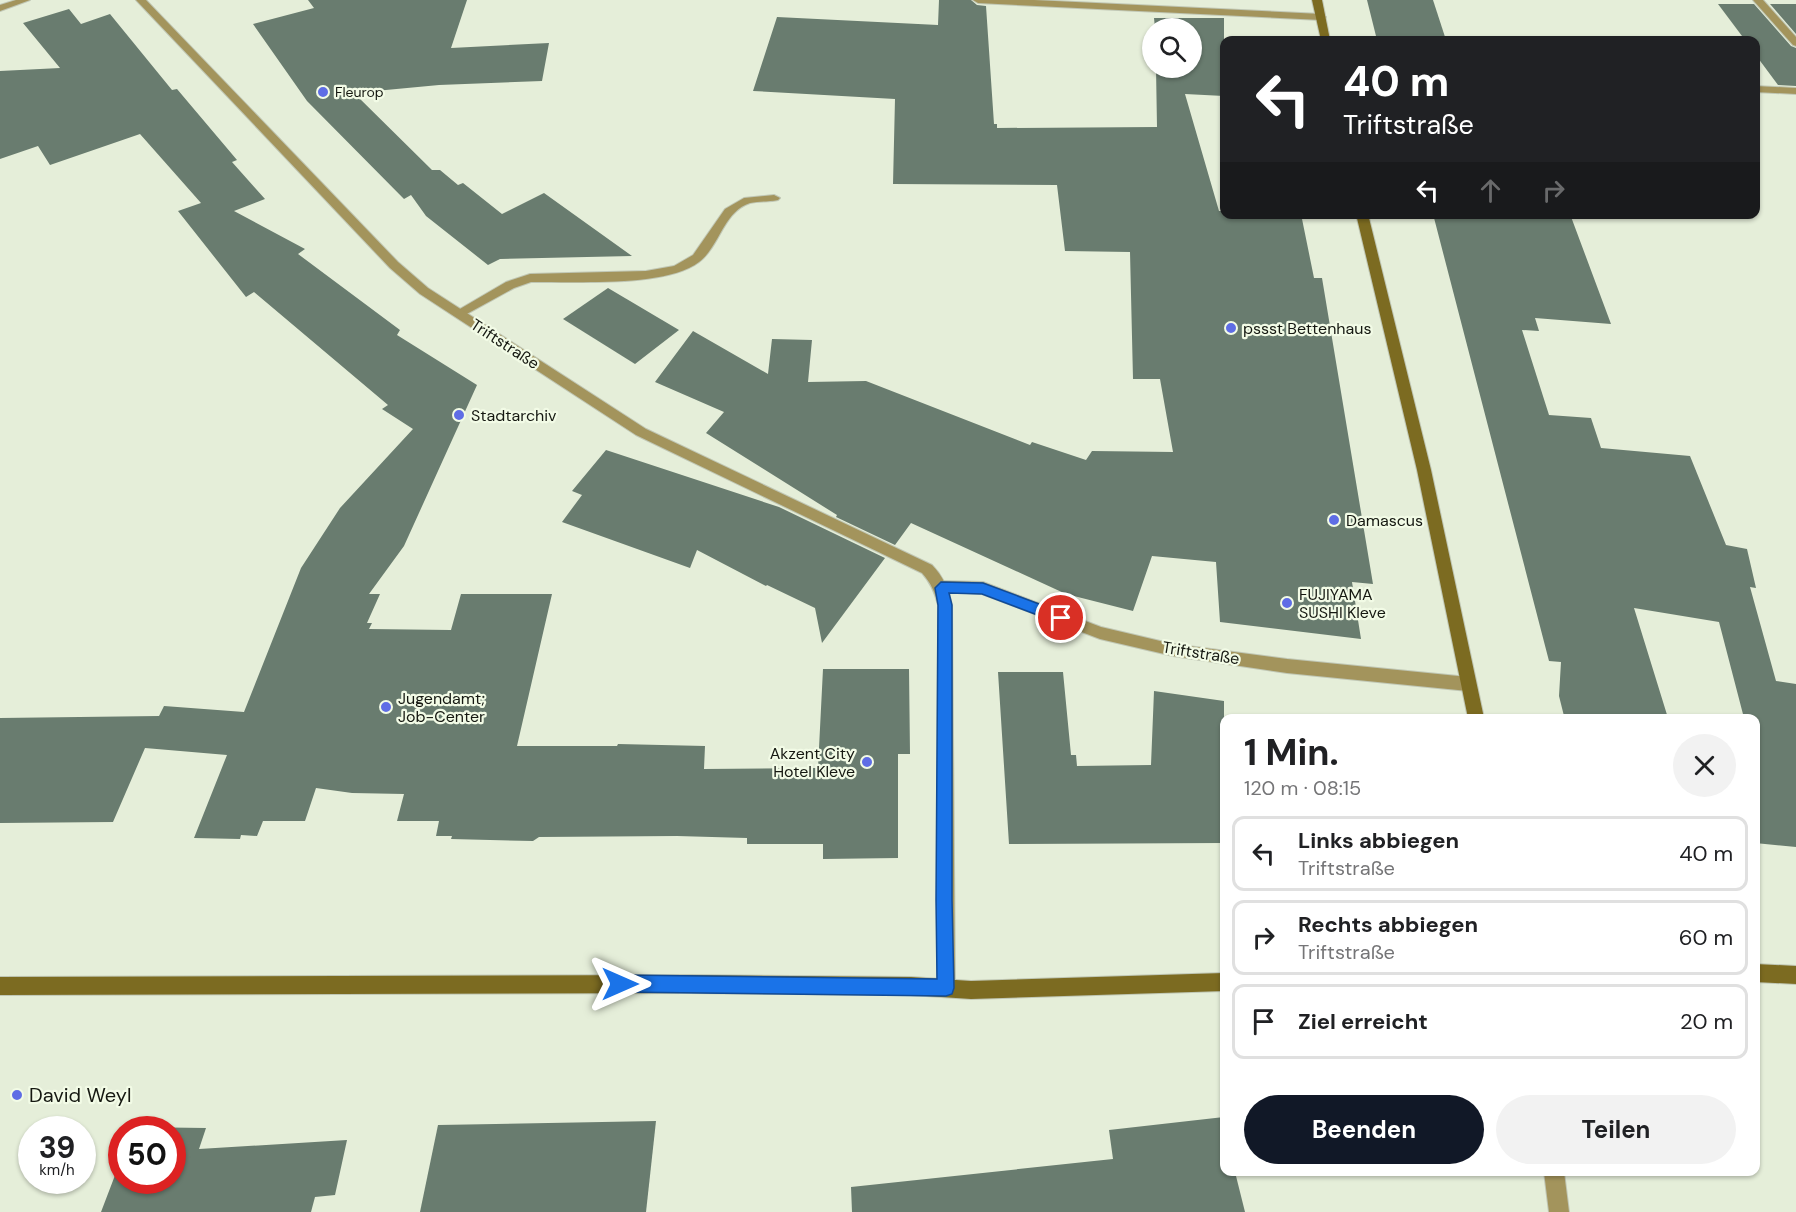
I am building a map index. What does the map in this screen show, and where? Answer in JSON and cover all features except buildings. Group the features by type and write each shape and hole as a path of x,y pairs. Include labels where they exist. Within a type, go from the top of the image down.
{"main road":[{"path":"1317,0 1325,36"},
{"path":"1363,219 1424,470 1475,714"},
{"path":"1760,973 1796,975"},
{"path":"0,986 689,984 971,990 1220,982"}],"street":[{"path":"0,8 25,0"},
{"name":"Triftstraße","path":"141,0 394,265 424,291 640,432 927,569 941,588 983,588 1100,633 1173,650 1287,666 1468,684"},
{"path":"978,0 1321,17"},
{"path":"1758,0 1796,43"},
{"path":"1760,89 1796,91"},
{"path":"459,313 510,285 530,278 646,275 677,269 697,258 729,211 748,200 774,198"},
{"path":"941,588 945,605 946,988"},
{"path":"1554,1176 1559,1212"}],"place":[{"name":"Fleurop","path":"323,92"},
{"name":"pssst Bettenhaus","path":"1231,328"},
{"name":"Stadtarchiv","path":"459,415"},
{"name":"Damascus","path":"1334,520"},
{"name":"FUJIYAMA SUSHI Kleve","path":"1287,603"},
{"name":"Jugendamt; Job-Center","path":"386,707"},
{"name":"Akzent City Hotel Kleve","path":"867,762"},
{"name":"David Weyl","path":"17,1095"}],"route":[{"path":"620,984 946,988 945,605 941,588 962,586 983,588 1061,618"}]}
